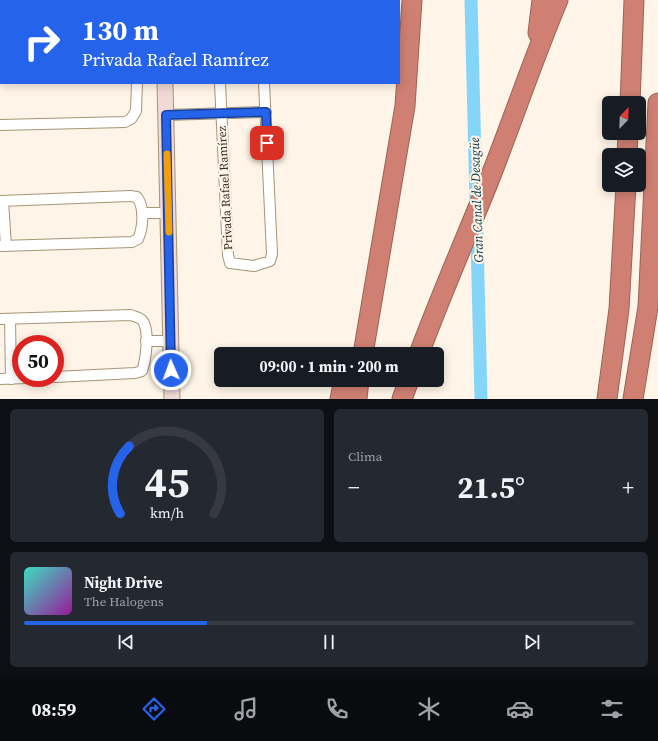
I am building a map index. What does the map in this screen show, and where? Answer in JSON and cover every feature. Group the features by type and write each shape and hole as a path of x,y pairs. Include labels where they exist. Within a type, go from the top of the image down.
{"highway":[{"path":"364,347 405,106 412,0"},
{"path":"536,52 542,0"},
{"path":"422,347 439,298 484,193 536,52 558,0"},
{"path":"630,96 634,0"},
{"path":"633,399 648,307 658,103"},
{"path":"606,399 619,309 626,192"},
{"path":"353,347 382,239"},
{"path":"340,399 343,387"},
{"path":"356,399 358,387"},
{"path":"402,399 406,387"}],"main road":[{"path":"165,84 172,399"}],"street":[{"path":"0,125 125,122 131,119 136,111 137,84"},
{"name":"Privada Rafael Ramírez","path":"220,84 228,255 230,263 254,266 270,261 272,254 264,84"},
{"name":"Privada Rafael Ramírez","path":"166,115 266,112"},
{"path":"130,196 137,197 141,202 142,213 142,231 138,239 132,242 3,246 1,201 130,196"},
{"path":"142,213 168,213"},
{"path":"0,379 12,379 5,319 131,315 140,318 144,322 146,341 145,363 142,371 135,373 64,377"},
{"path":"146,341 170,341"}],"waterway":[{"name":"Gran Canal de Desagüe","path":"471,0 481,399"}],"slow traffic":[{"path":"167,154 169,232"}],"route":[{"path":"171,370 166,115 266,112 267,143"}]}
